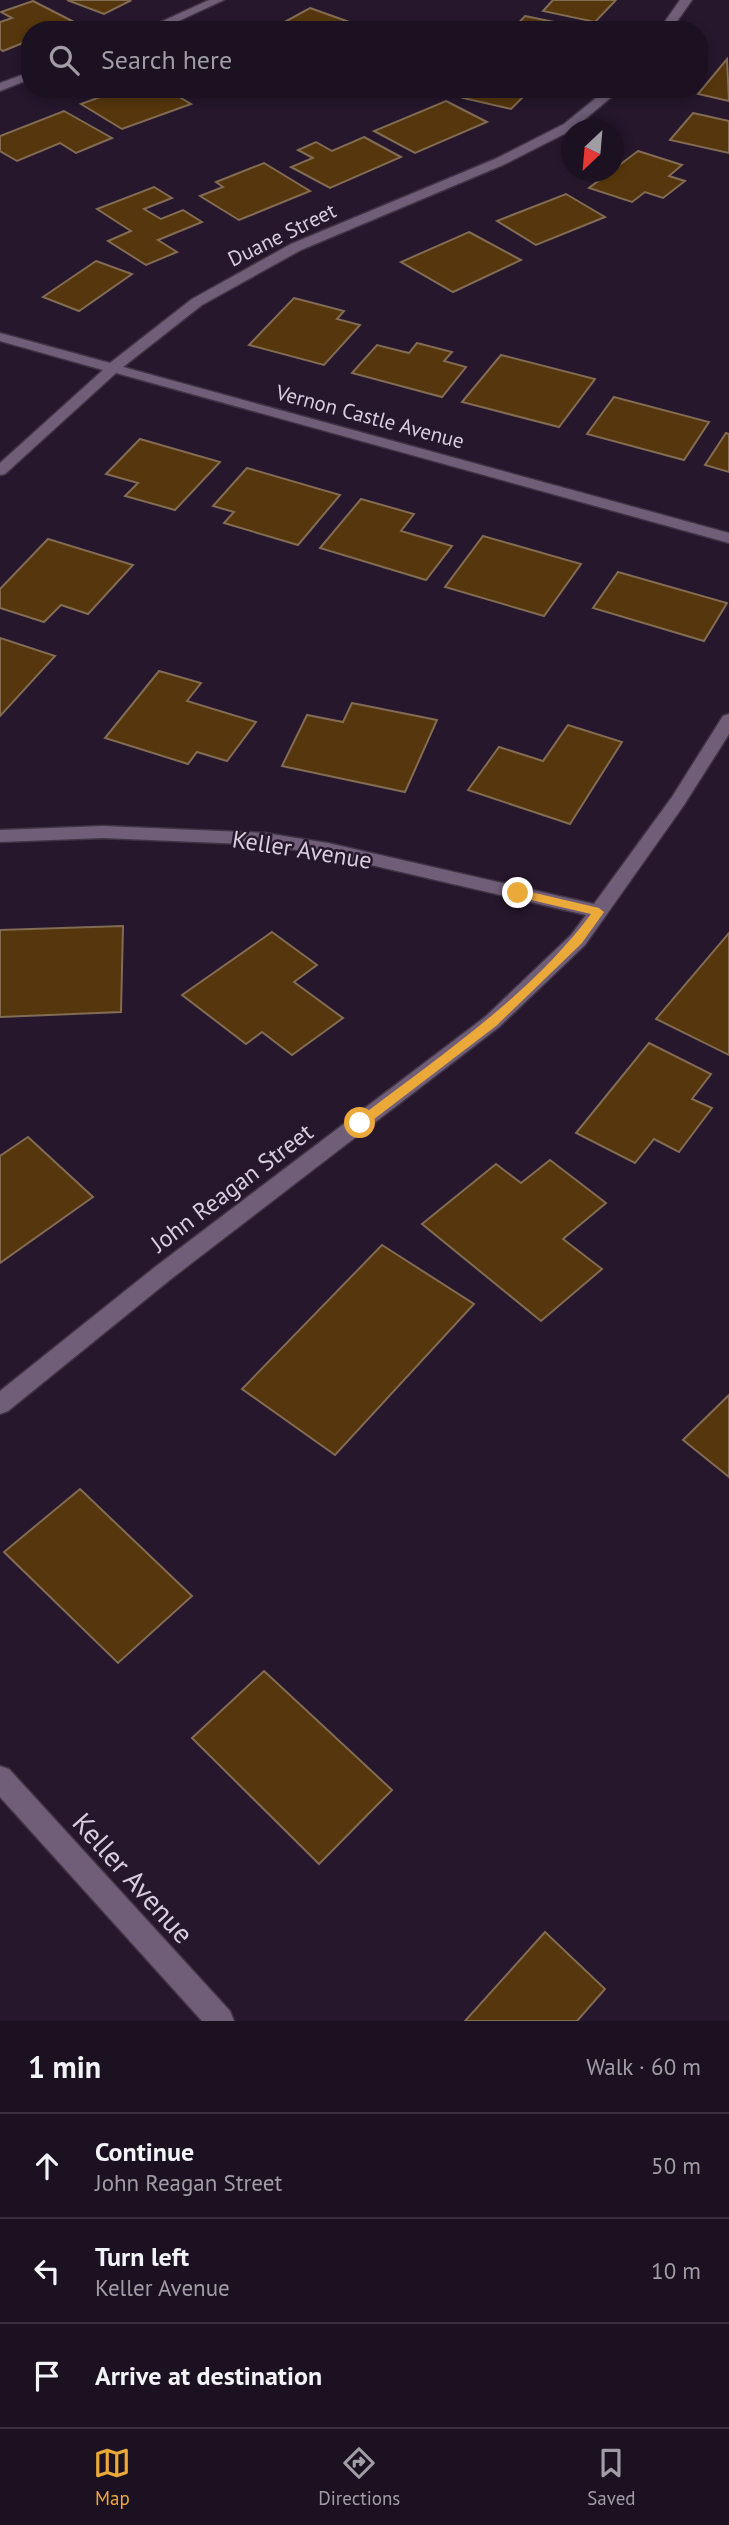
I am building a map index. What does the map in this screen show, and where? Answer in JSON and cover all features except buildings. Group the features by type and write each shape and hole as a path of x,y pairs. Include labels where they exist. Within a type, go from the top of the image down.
{"street":[{"path":"170,21 218,0"},
{"path":"671,21 686,0"},
{"path":"0,86 21,78"},
{"name":"Duane Street","path":"0,471 113,368 197,302 296,247 499,162 568,127 604,98"},
{"name":"Vernon Castle Avenue","path":"0,337 729,538"},
{"name":"John Reagan Street","path":"0,1404 163,1273 492,1023 578,940 677,802 729,720"},
{"name":"Keller Avenue","path":"0,836 103,832 265,839 328,849 599,912"},
{"name":"Keller Avenue","path":"0,1778 220,2021"}],"route":[{"path":"360,1123 492,1023 578,940 599,912 518,893"}]}
